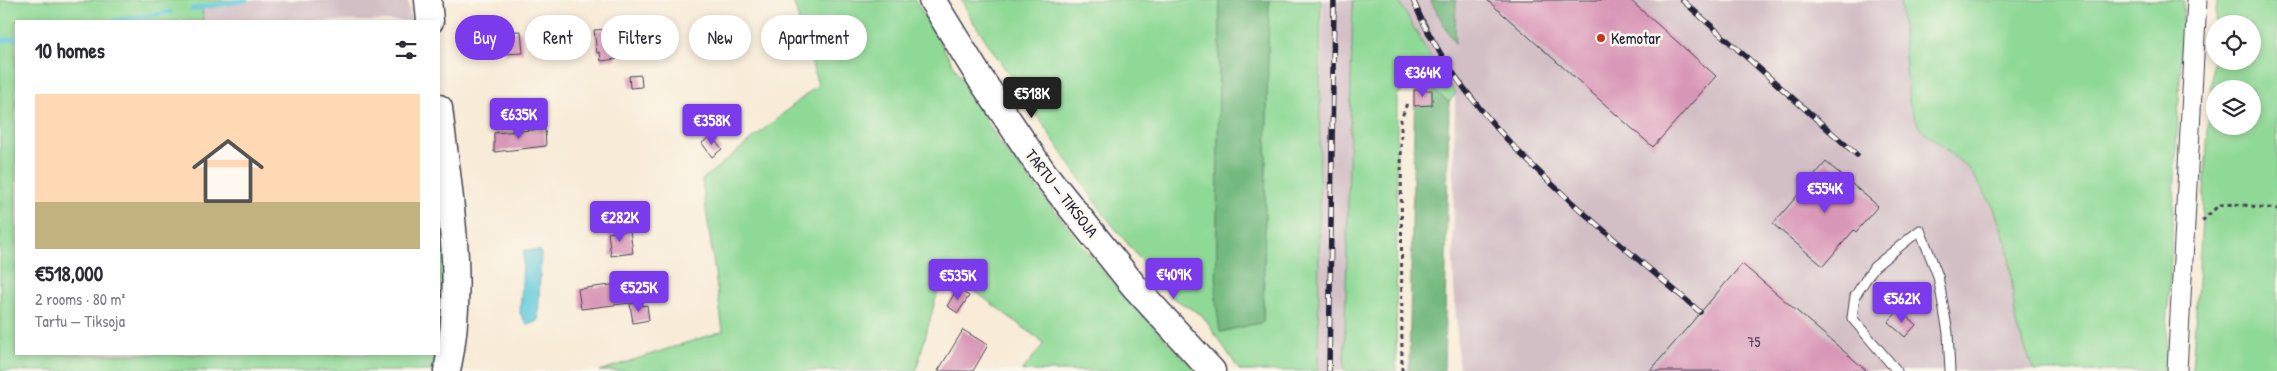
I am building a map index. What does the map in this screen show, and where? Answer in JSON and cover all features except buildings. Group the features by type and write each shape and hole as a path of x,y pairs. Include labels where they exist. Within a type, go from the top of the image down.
{"main road":[{"path":"428,0 430,20"},
{"name":"TARTU — TIKSOJA","path":"932,0 980,78 1043,172 1134,286 1212,371"},
{"path":"440,117 451,212 456,282 452,348 447,371"}],"street":[{"path":"2177,371 2197,0"}],"lane":[{"path":"1897,371 1852,318 1855,296 1874,267 1920,230 1938,276 1948,333 1950,371"}],"path":[{"path":"1402,371 1401,120 1407,103"},
{"path":"2185,236 2220,205 2234,204 2277,210"}],"shaded area":[{"path":"246,0 408,0 411,20 203,20 202,7"},
{"path":"1323,0 1353,0 1344,371 1318,371 1318,244"},
{"path":"1398,0 1430,0 1455,43 1456,0 1900,0 1909,102 1919,127 1970,170 1993,206 2008,247 2016,325 2034,371 1459,371 1453,265 1455,92 1440,74"}],"green space":[{"path":"0,0 246,0 202,7 203,20 15,20 15,355 440,355 440,195 449,194 447,371 0,371"},
{"path":"793,0 915,0 998,140 1122,294 1196,371 1022,371 1044,343 944,268 916,371 599,371 723,331 702,180 818,85 811,60 867,60 867,15 797,15"},
{"path":"961,0 1220,0 1216,302 1221,332 1263,322 1269,0 1321,0 1318,371 1240,371 1202,315 1171,297 1105,216 972,20"},
{"path":"1220,0 1269,0 1263,322 1220,332 1216,302"},
{"path":"1353,0 1398,0 1440,74 1456,93 1449,102 1419,79 1416,79 1414,83 1397,95 1396,371 1344,371"},
{"path":"1430,0 1456,0 1455,44"},
{"path":"1900,0 2184,0 2165,371 2034,371 2016,325 2008,247 1993,206 1970,170 1919,127 1909,102"},
{"path":"2217,0 2277,0 2277,371 2192,371 2208,135 2261,135 2261,80 2211,80 2212,70 2261,70 2261,15 2216,15"},
{"path":"1415,79 1419,79 1449,102 1444,371 1409,371"}],"water":[{"path":"524,250 541,251 538,321 527,325 520,313"}],"waterway":[{"path":"192,9 246,0"},
{"path":"121,20 170,12"},
{"path":"0,41 15,38"}],"railway":[{"path":"1329,371 1334,0"},
{"path":"1413,0 1436,47 1466,91 1500,132 1578,208 1700,312"},
{"path":"1682,0 1857,155"}],"place":[{"name":"Kemotar","path":"1601,38"}]}
